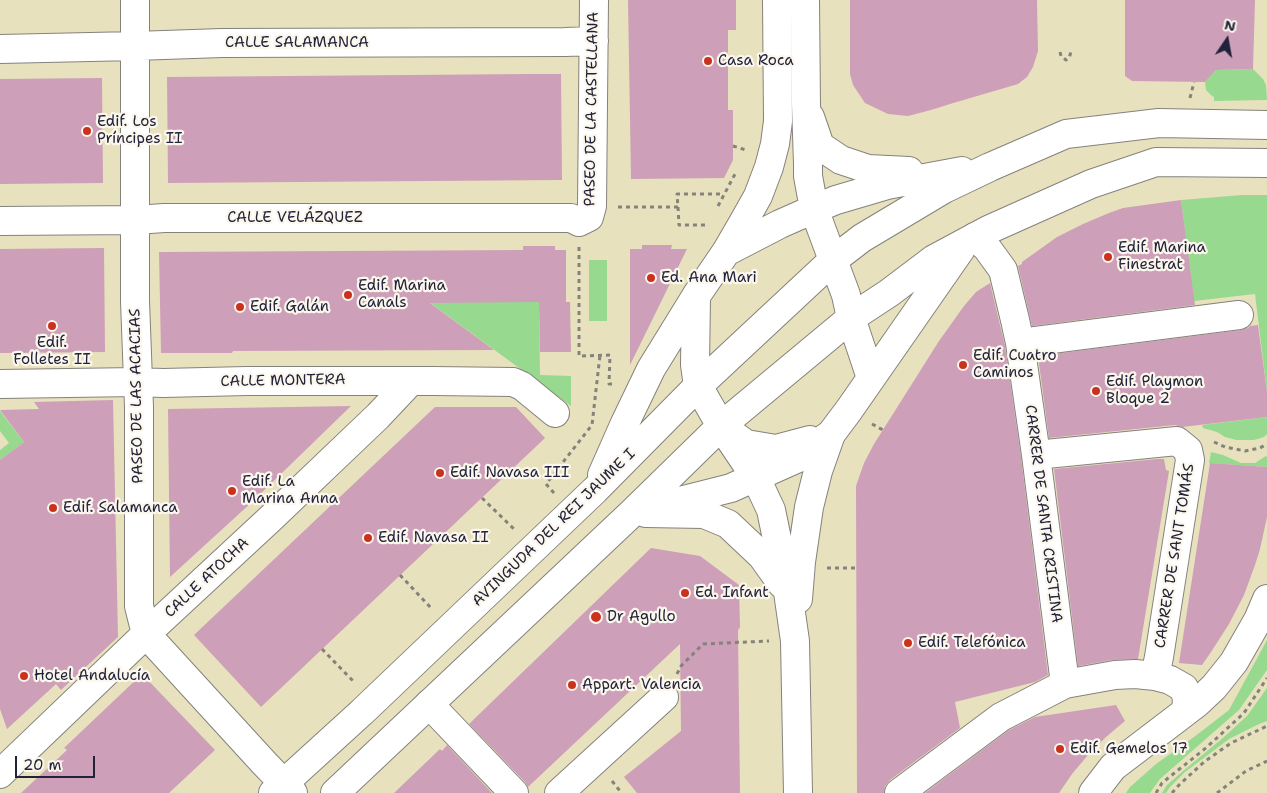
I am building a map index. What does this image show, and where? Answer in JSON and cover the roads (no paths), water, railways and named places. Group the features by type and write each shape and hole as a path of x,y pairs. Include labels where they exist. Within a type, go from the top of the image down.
{"street":[{"name":"PASEO DE LAS ACACIAS","path":"135,0 139,606 146,634 283,790"},
{"name":"PASEO DE LA CASTELLANA","path":"587,215 594,0"},
{"path":"595,490 624,423 651,369 696,296 726,252 758,196 770,168 776,144 778,121 777,0"},
{"path":"805,0 808,176 814,209 846,295 851,318 871,378"},
{"name":"CALLE SALAMANCA","path":"0,49 222,43 594,41"},
{"path":"806,104 820,146 841,160 868,169 947,173"},
{"path":"726,252 780,224 836,200 887,185 990,167 1066,134 1159,123 1267,125"},
{"path":"335,793 632,513 721,426 851,318 889,293 934,259 988,230 1091,184 1156,162 1267,163"},
{"name":"AVINGUDA DEL REI JAUME I","path":"283,790 373,701 595,490 698,386 832,261 862,238 944,189 990,167"},
{"name":"CALLE VELÁZQUEZ","path":"0,221 164,218 571,218 587,215"},
{"path":"798,793 795,641 801,562 809,507 818,471 831,434 970,239"},
{"name":"CARRER DE SANTA CRISTINA","path":"970,239 987,248 1004,270 1008,286 1020,343 1065,684"},
{"path":"696,296 695,366 698,386 721,426 756,478 771,510 788,592 795,641"},
{"path":"1020,343 1239,315"},
{"name":"CALLE MONTERA","path":"0,384 247,381 514,382 555,412"},
{"name":"CALLE ATOCHA","path":"0,774 378,416 411,381"},
{"path":"721,426 746,444 776,449 831,434"},
{"path":"632,513 731,488 796,459 831,434"},
{"name":"CARRER DE SANT TOMÁS","path":"1036,455 1177,441 1188,450 1190,460 1155,676"},
{"path":"632,513 704,514 728,524 762,556 788,592"},
{"path":"1092,793 1113,767 1197,703 1214,687 1234,662 1258,620 1267,599"},
{"path":"899,793 1001,717 1065,684 1114,675 1135,674 1155,676 1170,680 1184,688 1187,699 1186,711"},
{"path":"559,793 664,697"},
{"path":"429,704 514,793"},
{"path":"796,758 808,793"}],"place":[{"name":"Casa Roca","path":"708,61"},
{"name":"Edif. Los Príncipes II","path":"87,131"},
{"name":"Edif. Marina Finestrat","path":"1108,257"},
{"name":"Ed. Ana Mari","path":"651,278"},
{"name":"Edif. Marina Canals","path":"348,295"},
{"name":"Edif. Galán","path":"240,307"},
{"name":"Edif. Folletes II","path":"52,326"},
{"name":"Edif. Cuatro Caminos","path":"963,365"},
{"name":"Edif. Playmon Bloque 2","path":"1096,391"},
{"name":"Edif. Navasa III","path":"440,473"},
{"name":"Edif. La Marina Anna","path":"232,491"},
{"name":"Edif. Salamanca","path":"53,508"},
{"name":"Edif. Navasa II","path":"368,538"},
{"name":"Ed. Infant","path":"685,593"},
{"name":"Dr Agullo","path":"596,617"},
{"name":"Edif. Telefónica","path":"908,643"},
{"name":"Hotel Andalucía","path":"24,676"},
{"name":"Appart. Valencia","path":"572,685"},
{"name":"Edif. Gemelos 17","path":"1060,749"}]}
